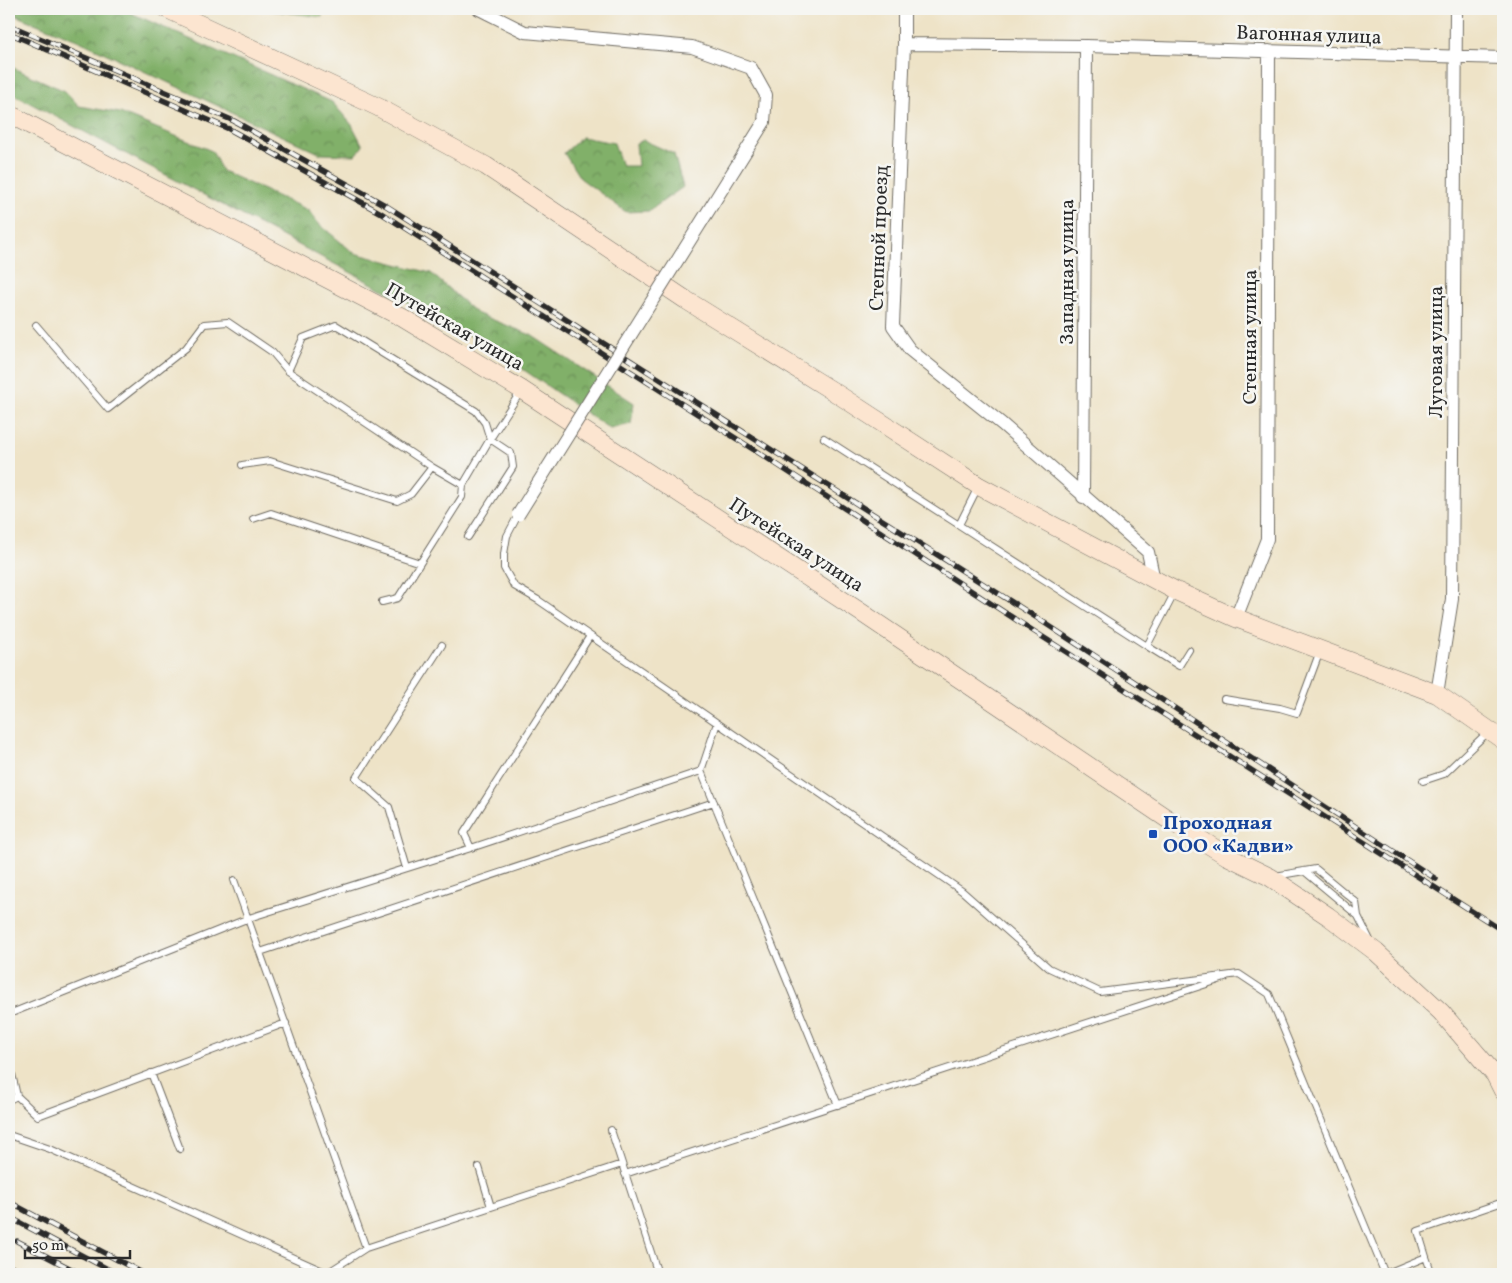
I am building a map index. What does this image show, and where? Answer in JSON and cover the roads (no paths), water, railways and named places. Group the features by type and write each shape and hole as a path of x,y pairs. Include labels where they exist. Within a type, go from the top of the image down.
{"main road":[{"path":"167,9 378,107 486,166 686,300 831,390 979,486 1176,591 1236,618 1437,694 1496,736"},
{"name":"Путейская улица","path":"9,114 403,318 522,390 862,612 1169,820 1227,856 1270,877 1328,916 1376,952 1441,1012 1495,1075 1503,1091"}],"street":[{"path":"479,9 525,32 692,47 751,68 766,95 764,122 518,515"},
{"name":"Степной проезд","path":"904,9 893,326 910,350 1002,424 1148,552 1154,580"},
{"name":"Луговая улица","path":"1437,694 1452,599 1456,9"},
{"name":"Вагонная улица","path":"904,44 1086,46 1503,58"},
{"name":"Западная улица","path":"1083,497 1086,46"},
{"name":"Степная улица","path":"1236,618 1267,539 1269,51"}],"lane":[{"path":"36,325 108,408 186,348 204,324 228,322 272,352 288,371 463,485"},
{"path":"288,371 303,338 336,325 476,411 485,423 490,439 511,453 513,467 468,536"},
{"path":"382,602 398,598 462,497 463,485 522,390"},
{"path":"824,438 1179,666 1189,650"},
{"path":"242,465 270,461 397,501 411,494 432,466"},
{"path":"959,525 979,486"},
{"path":"253,519 271,514 420,563"},
{"path":"518,515 507,536 504,554 504,568 514,586 538,600 962,891 1049,968 1100,992 1239,974 1269,994 1385,1274 1426,1257"},
{"path":"1147,646 1176,591"},
{"path":"471,848 464,833 590,636"},
{"path":"407,868 389,807 356,778 442,645"},
{"path":"1224,700 1280,708 1297,713 1320,650"},
{"path":"717,723 701,771 838,1105"},
{"path":"1422,781 1444,774 1496,736"},
{"path":"9,1014 248,918 471,848 701,771"},
{"path":"260,952 714,802"},
{"path":"1270,877 1316,869 1356,902 1358,916 1376,952"},
{"path":"1304,872 1358,916"},
{"path":"234,880 366,1248"},
{"path":"625,1174 1239,974"},
{"path":"9,1062 17,1096 38,1116 286,1023"},
{"path":"151,1073 180,1149"},
{"path":"9,1100 17,1096"},
{"path":"610,1130 658,1274"},
{"path":"9,1135 50,1149 327,1274 366,1248 622,1164"},
{"path":"480,1167 491,1207"},
{"path":"1432,1274 1418,1231 1503,1202"}],"railway":[{"path":"9,25 234,121 385,205 1034,616 1436,879"},
{"path":"9,33 229,129 381,213 770,460 1024,625 1503,931"},
{"path":"9,1202 144,1274"},
{"path":"9,1217 117,1274"},
{"path":"17,1241 81,1274"},
{"path":"9,1266 23,1274"}],"place":[{"name":"Проходная ООО «Кадви»","path":"1153,834"}]}
